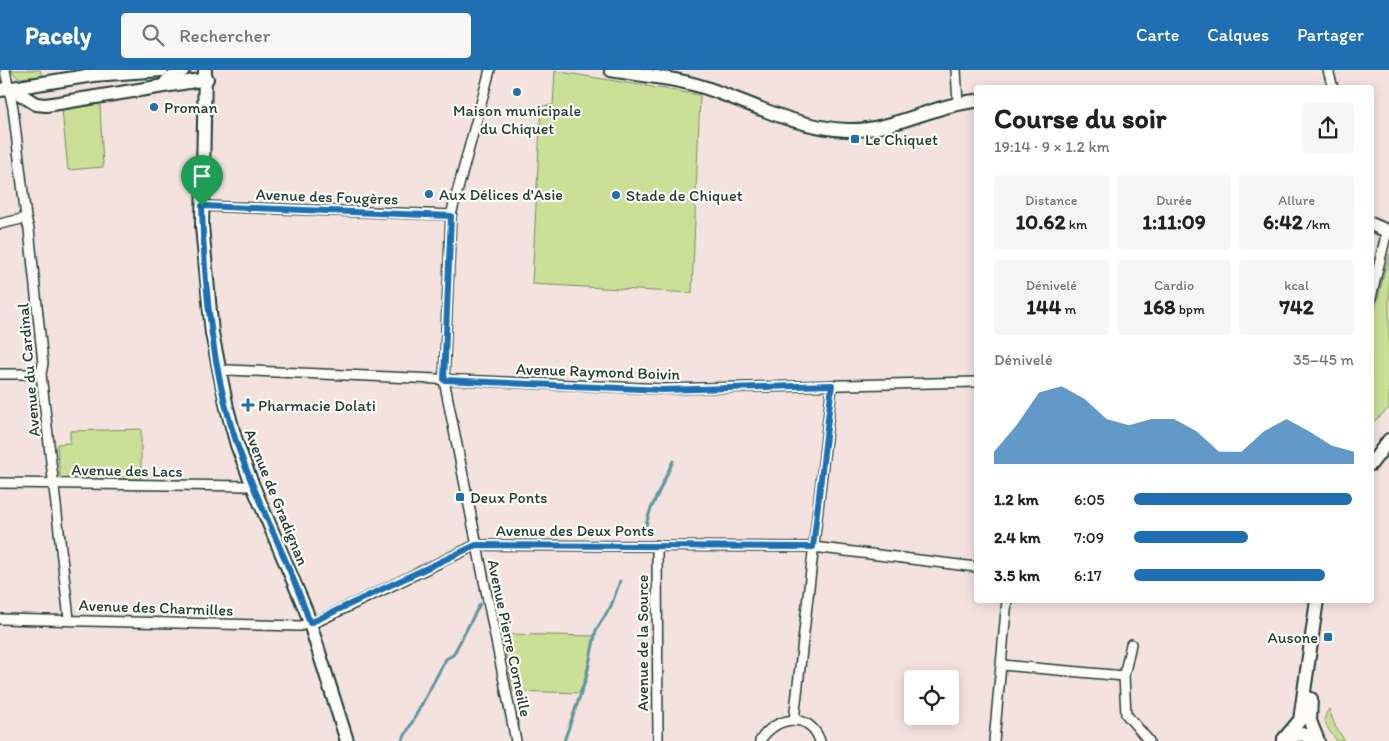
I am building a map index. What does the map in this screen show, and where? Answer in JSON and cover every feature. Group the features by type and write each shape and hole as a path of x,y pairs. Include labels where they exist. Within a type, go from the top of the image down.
{"main road":[{"path":"5,89 93,75 162,70"},
{"path":"159,85 183,70"},
{"path":"611,70 692,83 771,114 824,128 848,131 870,129 958,104 974,102"},
{"path":"5,89 36,104 46,105 159,85 207,73"},
{"name":"Avenue de Gradignan","path":"207,73 202,206 212,333 219,372 237,445 310,623 347,741"},
{"path":"1374,225 1388,232"},
{"path":"1374,448 1389,430"},
{"path":"1374,460 1389,440"},
{"path":"1283,740 1300,720 1317,603"},
{"path":"1318,741 1312,728 1310,714 1323,603"},
{"path":"1283,740 1302,734 1318,741"}],"street":[{"name":"Avenue du Cardinal","path":"5,70 5,89 29,229 43,364 42,374 69,620"},
{"name":"Avenue Pierre Corneille","path":"490,70 451,216 444,380 516,741"},
{"path":"956,70 958,104"},
{"path":"1328,70 1332,85"},
{"name":"Avenue des Fougères","path":"202,206 451,216"},
{"path":"0,224 26,218"},
{"path":"1374,286 1388,232"},
{"name":"Avenue Raymond Boivin","path":"219,372 229,370 663,390 974,382"},
{"path":"0,374 42,374"},
{"path":"794,720 832,385"},
{"name":"Avenue des Lacs","path":"0,483 253,486"},
{"name":"Avenue des Deux Ponts","path":"310,623 476,545 813,547 974,567"},
{"name":"Avenue de la Source","path":"657,545 658,741"},
{"path":"994,741 1007,603"},
{"name":"Avenue des Charmilles","path":"0,618 300,626 310,623"},
{"path":"1130,644 1124,676 1126,714 1149,741"},
{"path":"1002,665 1124,676"},
{"path":"760,741 772,726 783,721 794,720 810,726 818,734 820,741"}],"green space":[{"path":"11,70 40,70 42,76 18,78"},
{"name":"Stade de Chiquet","path":"555,71 700,95 692,293 532,284 541,106 553,105"},
{"path":"100,104 103,167 68,170 62,110"},
{"path":"1389,254 1389,408 1374,421 1374,314"},
{"path":"141,429 141,479 63,479 60,476 57,444 70,443 70,431"},
{"path":"502,634 595,636 584,681 579,693 513,691"},
{"path":"1329,709 1335,726 1345,741 1337,741 1325,722 1326,713"}],"waterway":[{"path":"643,535 650,511 673,461"},
{"path":"564,741 586,679 596,630 611,606 620,581"},
{"path":"402,741 446,659 453,655 480,604"}],"place":[{"name":"Maison municipale du Chiquet","path":"517,92"},
{"name":"Proman","path":"154,107"},
{"name":"Le Chiquet","path":"855,139"},
{"name":"Aux Délices d'Asie","path":"429,194"},
{"name":"Stade de Chiquet","path":"616,195"},
{"name":"Pharmacie Dolati","path":"248,405"},
{"name":"Deux Ponts","path":"460,497"},
{"name":"Ausone","path":"1328,637"}],"route":[{"path":"202,206 451,216 444,380 663,390 832,385 813,547 476,545 310,623 237,445 227,408 212,333 202,226 202,206"}]}
